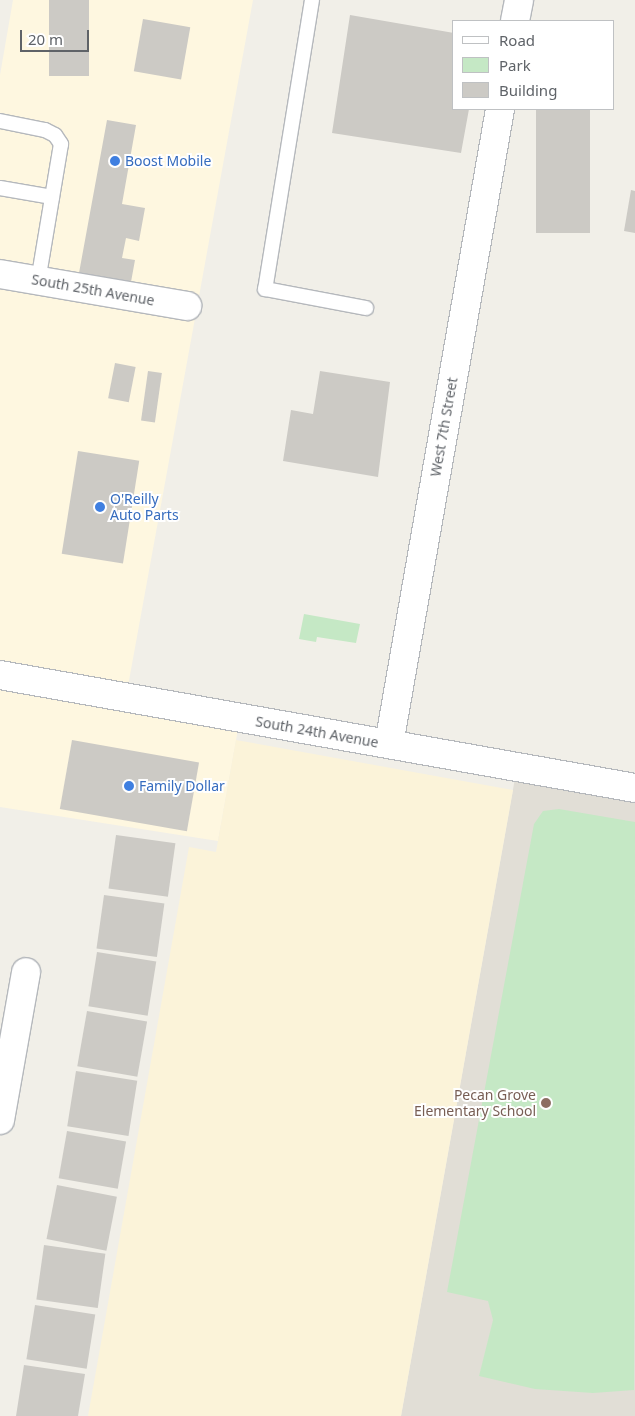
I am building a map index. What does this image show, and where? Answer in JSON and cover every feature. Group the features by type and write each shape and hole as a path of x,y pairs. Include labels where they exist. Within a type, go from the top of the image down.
{"street":[{"path":"515,20 519,0"},
{"name":"West 7th Street","path":"389,744 500,110"},
{"name":"South 25th Avenue","path":"0,274 186,306"},
{"name":"South 24th Avenue","path":"0,675 635,788"},
{"path":"0,1120 26,972"}],"lane":[{"path":"312,0 265,289 366,308"},
{"path":"0,121 55,135 61,144 38,280"},
{"path":"0,188 52,197"}],"shaded area":[{"path":"13,0 253,0 126,697 240,718 218,841 0,807 0,75"},
{"name":"Pecan Grove Elementary School","path":"517,767 635,788 635,1416 401,1416"}],"green space":[{"path":"304,614 360,624 356,643 317,637 316,642 299,639"},
{"name":"Pecan Grove Elementary School","path":"559,809 635,822 634,1390 593,1393 535,1389 479,1376 493,1320 488,1301 447,1292 534,824 543,811"}],"sand":[{"path":"236,740 513,790 401,1416 88,1416 189,847 216,852"}],"building":[{"path":"49,0 89,0 89,76 49,76"},
{"path":"350,15 452,33 452,110 469,110 461,153 332,133"},
{"path":"143,19 190,27 181,80 134,71"},
{"path":"536,110 590,110 590,233 536,233"},
{"path":"107,120 136,125 122,204 145,208 139,241 126,238 122,258 135,260 131,282 79,273"},
{"path":"631,190 635,191 635,233 624,231"},
{"path":"115,363 136,367 129,402 108,398"},
{"path":"148,371 162,373 155,422 141,421"},
{"path":"320,371 390,382 378,477 283,461 291,410 313,414"},
{"name":"O'Reilly Auto Parts","path":"78,451 139,461 123,563 62,554"},
{"name":"Family Dollar","path":"72,740 199,762 187,831 60,809"},
{"path":"116,835 175,843 168,897 108,888"},
{"path":"104,895 164,903 157,957 96,948"},
{"path":"97,952 156,961 148,1016 88,1006"},
{"path":"87,1011 147,1022 137,1077 77,1066"},
{"path":"76,1071 137,1081 128,1136 67,1126"},
{"path":"67,1131 126,1141 118,1189 59,1178"},
{"path":"57,1185 117,1197 106,1251 47,1239"},
{"path":"44,1245 105,1254 98,1308 36,1299"},
{"path":"35,1305 95,1315 87,1369 26,1359"},
{"path":"24,1365 85,1374 78,1416 16,1416"}],"place":[{"name":"Boost Mobile","path":"115,161"},
{"name":"O'Reilly Auto Parts","path":"100,507"},
{"name":"Family Dollar","path":"129,786"},
{"name":"Pecan Grove Elementary School","path":"546,1103"}]}
